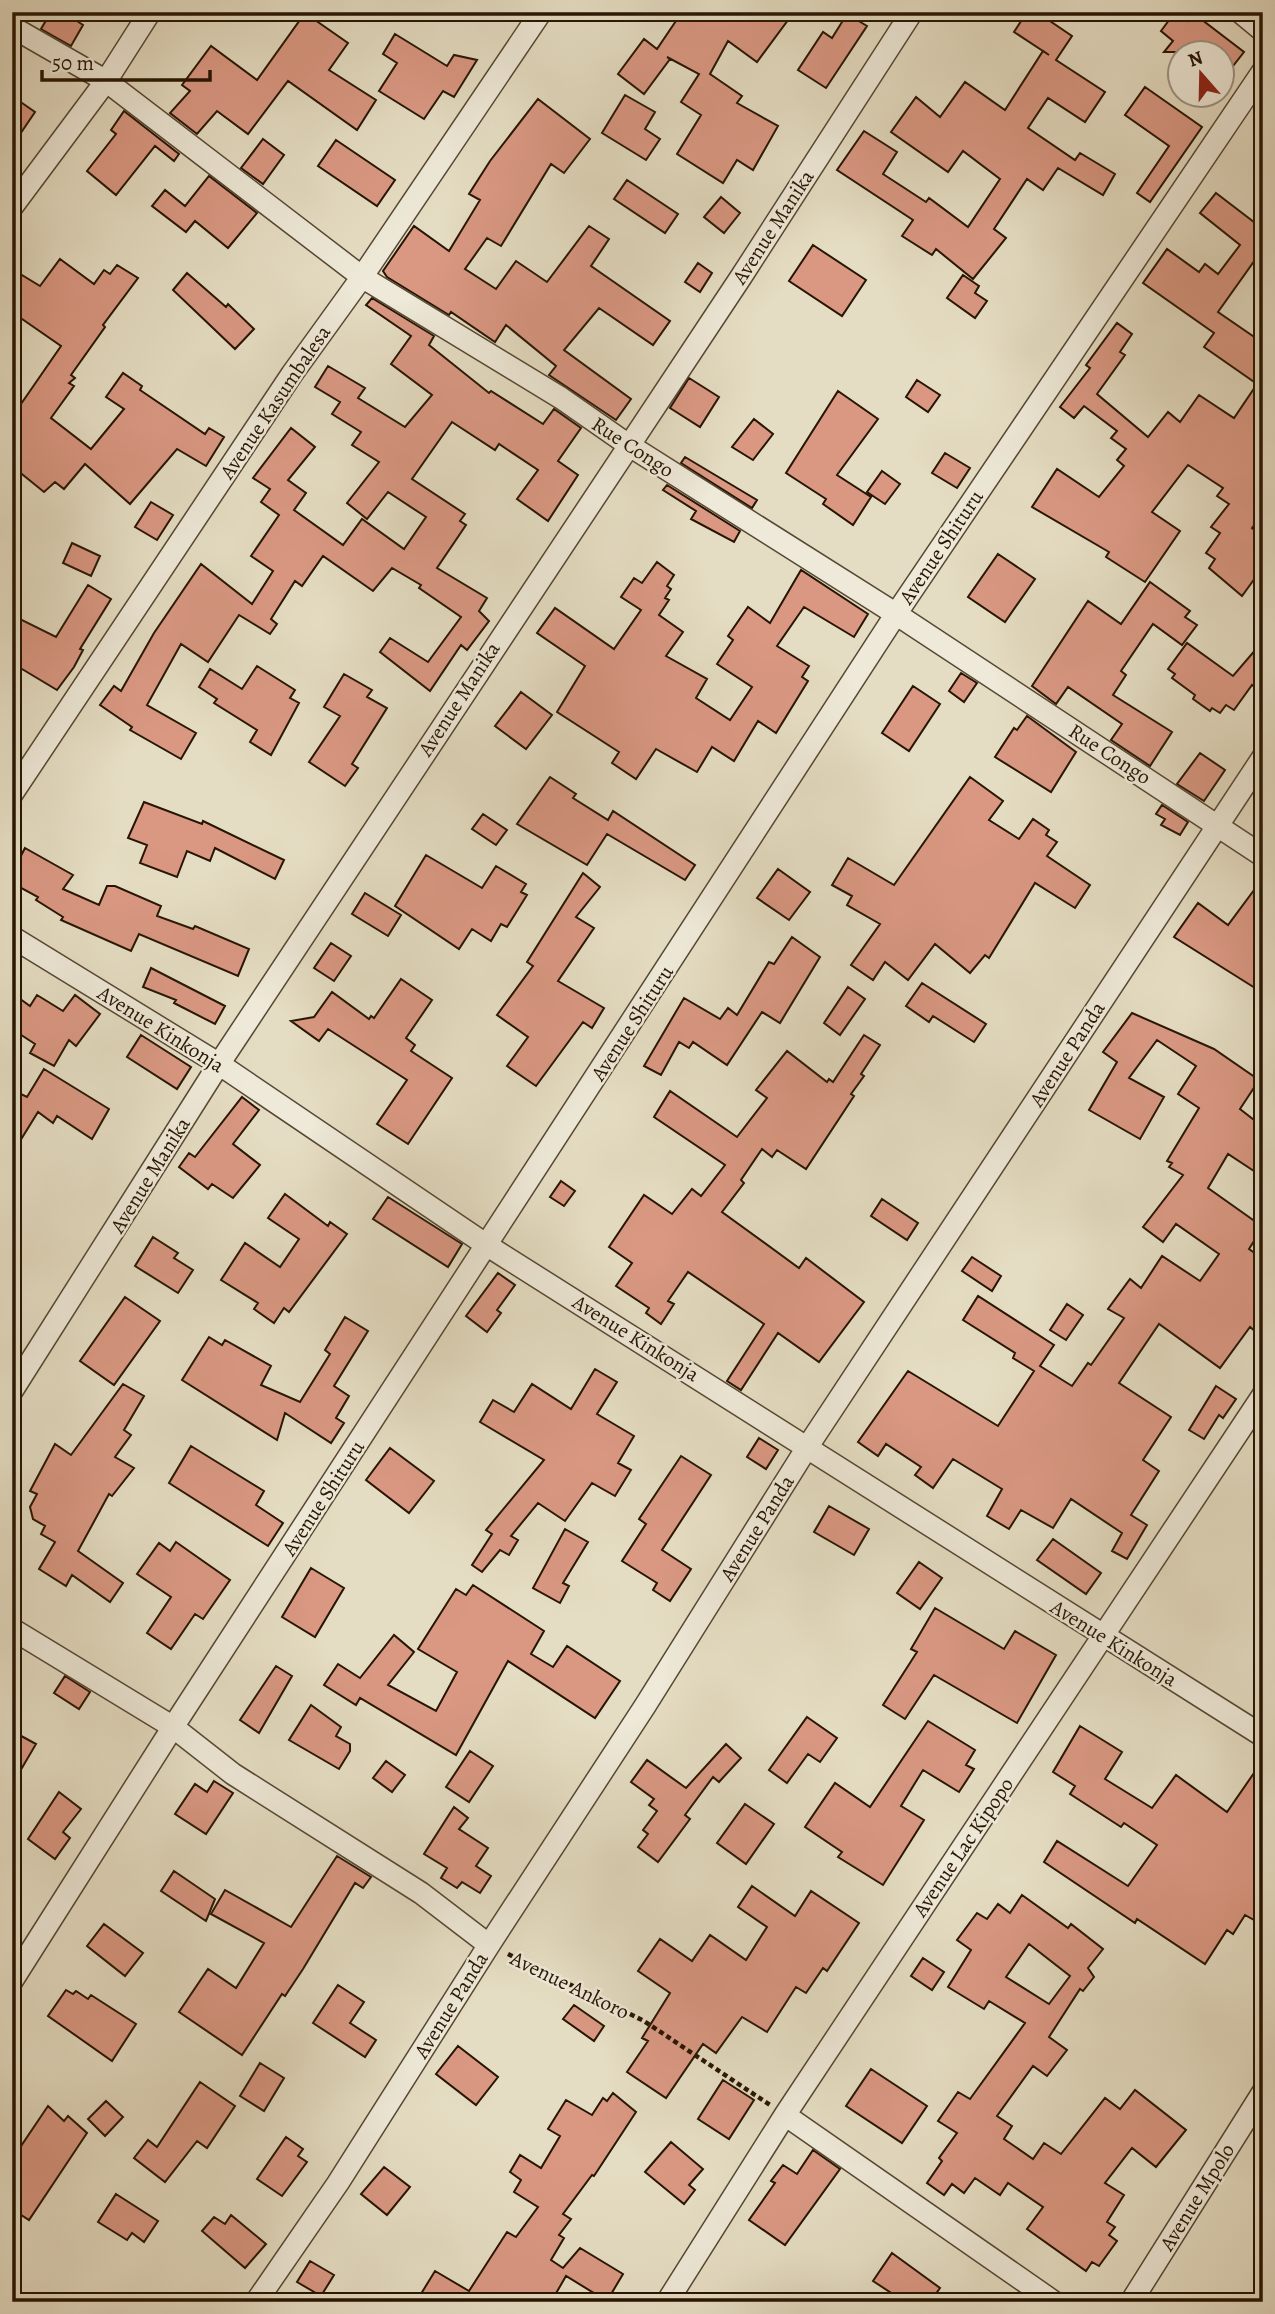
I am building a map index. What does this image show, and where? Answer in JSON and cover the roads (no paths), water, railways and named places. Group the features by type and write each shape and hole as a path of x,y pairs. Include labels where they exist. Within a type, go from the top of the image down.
{"street":[{"path":"12,207 106,81 150,12"},
{"name":"Avenue Kasumbalesa","path":"12,794 138,610 292,374 362,277 541,12"},
{"name":"Avenue Manika","path":"12,1391 219,1064 627,444 741,277 912,12"},
{"path":"1240,12 1263,31"},
{"name":"Rue Congo","path":"12,27 106,81 362,277 550,391 627,444 896,614 1263,856"},
{"name":"Avenue Shituru","path":"12,1981 173,1727 488,1246 896,614 1263,71"},
{"name":"Avenue Panda","path":"256,2302 338,2183 645,1706 808,1446 1263,757"},
{"name":"Avenue Kinkonja","path":"12,937 219,1064 488,1246 808,1446 1102,1636 1263,1735"},
{"name":"Avenue Lac Kipopo","path":"667,2302 785,2115 1263,1395"},
{"name":"Avenue Ankoro","path":"12,1629 173,1727 233,1774 421,1894 489,1945"},
{"name":"Avenue Mpolo","path":"1130,2302 1263,2092"},
{"path":"785,2115 1054,2302"}]}
